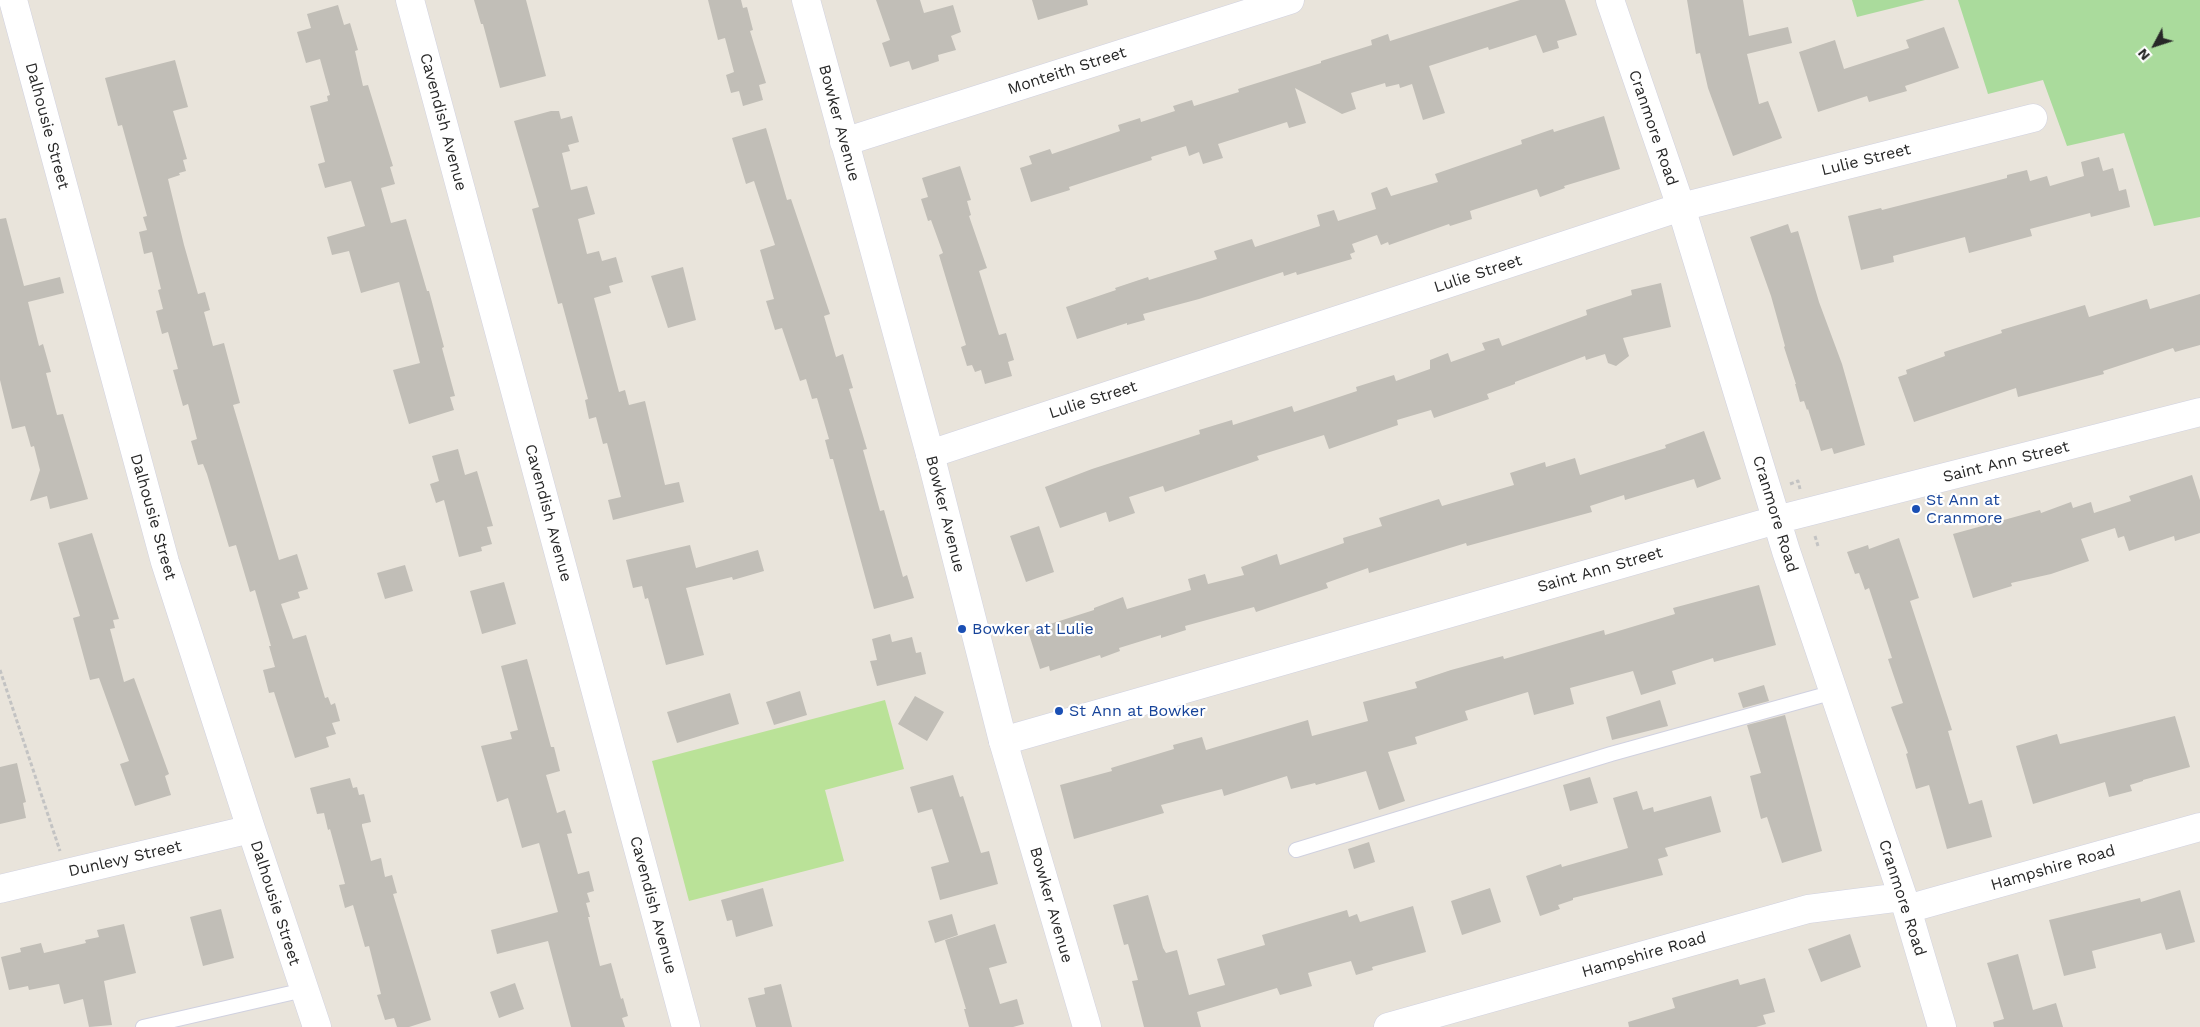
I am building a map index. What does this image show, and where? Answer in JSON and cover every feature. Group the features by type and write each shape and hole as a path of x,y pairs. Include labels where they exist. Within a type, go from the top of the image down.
{"street":[{"name":"Dalhousie Street","path":"13,0 165,562 317,1027"},
{"name":"Cavendish Avenue","path":"410,0 686,1027"},
{"name":"Bowker Avenue","path":"806,0 930,454 1003,741 1087,1027"},
{"name":"Monteith Street","path":"844,142 1290,0"},
{"name":"Cranmore Road","path":"1610,0 1680,207 1776,520 1904,903 1942,1027"},
{"name":"Lulie Street","path":"930,454 1680,207 2033,118"},
{"name":"Saint Ann Street","path":"1003,741 1776,520 2200,412"},
{"name":"Hampshire Road","path":"1388,1027 1808,908 1904,903 2200,827"},
{"name":"Dunlevy Street","path":"0,888 251,829"}],"lane":[{"path":"1296,850 1611,754 1834,692"},
{"path":"143,1027 304,990"}],"path":[{"path":"0,670 67,873"}],"green space":[{"path":"1852,0 1925,0 1857,17"},
{"path":"1958,0 2200,0 2200,217 2154,226 2124,133 2067,146 2043,80 1988,94"},
{"path":"885,700 904,769 825,790 844,861 689,901 652,761"}],"building":[{"path":"474,0 526,0 546,76 500,88 483,24 481,24"},
{"path":"708,0 741,0 743,8 747,7 753,30 750,31 766,83 759,85 763,100 743,106 739,91 731,93 726,75 734,72 725,38 718,40"},
{"path":"876,0 920,0 924,13 953,5 961,32 951,36 956,50 938,55 939,61 912,70 909,61 890,67 882,43 890,40"},
{"path":"1032,0 1087,0 1088,5 1038,20"},
{"path":"1520,0 1565,0 1577,35 1557,41 1559,48 1543,53 1536,35 1489,50 1488,47 1429,66 1445,113 1423,120 1412,84 1400,88 1399,84 1386,87 1385,83 1351,93 1356,109 1342,114 1295,88 1306,123 1289,128 1287,122 1218,144 1223,158 1203,164 1199,152 1189,156 1186,146 1151,157 1152,160 1069,187 1070,190 1031,202 1020,168 1032,164 1029,156 1050,149 1052,154 1120,131 1118,125 1140,118 1141,122 1175,111 1173,106 1192,100 1194,106 1239,92 1238,89 1372,45 1371,40 1388,34 1390,41"},
{"path":"1687,0 1743,0 1749,36 1788,27 1792,43 1747,54 1759,104 1768,101 1782,138 1733,156 1708,88 1700,53 1696,54"},
{"path":"338,5 344,25 350,23 358,50 355,51 363,86 368,85 393,166 390,167 395,184 381,188 391,223 406,219 427,291 429,291 455,396 450,397 454,410 409,424 393,370 420,363 399,282 361,293 349,251 332,255 327,237 365,226 351,181 325,188 318,164 325,162 310,106 328,101 327,96 330,95 320,59 306,63 297,32 311,28 307,14"},
{"path":"1944,27 1959,68 1905,86 1907,91 1869,102 1867,96 1818,112 1799,52 1835,40 1844,69 1909,48 1906,40"},
{"path":"175,60 188,107 173,111 187,159 183,160 186,171 168,179 184,245 198,294 205,292 210,310 204,312 213,346 224,343 240,403 233,405 279,560 297,554 308,589 298,592 300,598 281,604 293,639 306,635 325,698 328,697 331,705 335,703 340,721 332,723 336,734 326,737 329,747 295,758 274,692 269,693 263,670 275,667 255,590 250,592 236,545 229,547 207,474 203,464 198,465 191,441 197,439 188,404 183,406 173,370 178,369 168,332 162,334 156,311 163,309 158,290 161,289 152,252 144,254 139,232 147,230 143,217 147,216 122,125 118,126 105,78"},
{"path":"551,111 559,111 561,119 572,116 579,142 568,145 570,151 562,153 571,190 587,186 595,214 578,219 587,254 599,251 602,261 616,257 623,282 609,286 611,293 594,298 619,392 625,390 629,405 645,401 665,485 679,482 684,502 613,520 608,500 621,497 607,443 603,444 596,417 589,419 585,400 588,399 562,303 558,304 532,209 539,207 514,121"},
{"path":"1604,116 1620,169 1564,186 1565,188 1540,197 1537,189 1470,211 1472,219 1450,226 1449,224 1389,245 1388,242 1381,245 1377,235 1352,244 1355,252 1350,254 1352,259 1297,275 1296,272 1284,276 1283,272 1199,299 1143,314 1145,320 1127,325 1127,323 1077,339 1066,307 1148,277 1149,280 1217,259 1214,251 1252,239 1255,247 1320,226 1317,215 1334,210 1338,221 1376,209 1371,193 1387,187 1391,196 1438,182 1435,174 1522,144 1521,140 1553,129 1554,132"},
{"path":"766,128 787,200 791,199 830,314 824,316 836,357 843,354 853,388 849,389 867,449 863,450 880,511 884,510 903,577 907,575 914,598 874,609 833,459 830,459 825,440 829,439 817,398 812,399 806,379 800,381 782,328 775,330 766,301 774,299 760,250 775,245 754,181 746,184 732,138"},
{"path":"2099,157 2103,171 2113,168 2119,191 2126,189 2130,207 2091,217 2090,213 2030,229 2032,236 1969,253 1965,237 1893,256 1894,262 1861,270 1848,216 1881,208 1882,210 1953,192 2007,178 2007,175 2027,170 2030,181 2047,176 2050,186 2084,176 2081,162"},
{"path":"960,166 971,200 967,201 971,215 969,216 987,268 979,271 999,335 1006,333 1014,360 1008,362 1012,376 985,384 981,370 975,372 972,365 967,366 961,347 966,345 939,255 943,253 931,220 928,221 921,199 928,197 922,178"},
{"path":"6,218 24,286 60,277 64,293 28,302 39,346 43,344 51,372 46,373 57,415 63,414 88,499 50,509 47,496 30,501 40,470 34,446 31,447 25,426 12,429 0,380 0,219"},
{"path":"1788,224 1791,233 1798,231 1819,302 1842,364 1865,445 1834,454 1832,448 1821,451 1808,409 1804,401 1800,402 1771,296 1750,237"},
{"path":"683,267 696,320 668,328 651,276"},
{"path":"1661,283 1671,327 1623,338 1629,356 1616,366 1608,363 1605,354 1586,360 1585,356 1487,394 1489,399 1434,418 1431,410 1397,420 1398,425 1329,449 1324,435 1257,456 1259,460 1165,492 1163,486 1129,497 1135,513 1109,522 1106,512 1060,528 1045,487 1092,469 1200,434 1199,430 1232,420 1233,425 1292,406 1294,412 1357,391 1356,387 1394,375 1396,381 1430,369 1430,360 1448,353 1451,362 1485,350 1482,343 1499,338 1502,346 1587,315 1586,310 1632,295 1631,290"},
{"path":"2200,294 2200,345 2175,352 2173,348 2103,371 2104,374 2018,397 2016,388 1914,422 1898,377 1907,374 1906,370 1945,356 1944,352 2002,333 2001,330 2085,305 2089,317 2147,299 2150,309"},
{"path":"1704,431 1721,479 1697,488 1694,479 1625,500 1624,495 1590,506 1592,512 1467,546 1466,543 1369,573 1368,568 1326,583 1328,588 1256,612 1254,607 1185,626 1186,630 1161,638 1161,635 1119,648 1120,651 1101,658 1100,655 1050,671 1049,666 1040,669 1028,631 1094,610 1094,608 1123,597 1127,609 1191,590 1188,579 1205,574 1208,584 1244,575 1241,567 1277,554 1280,565 1344,543 1343,538 1382,526 1379,518 1439,499 1442,506 1514,485 1510,473 1545,462 1546,467 1575,458 1580,475 1666,448 1665,445"},
{"path":"458,449 465,475 477,471 493,526 487,527 492,544 481,547 482,551 459,557 444,500 436,503 430,484 439,481 432,456"},
{"path":"2192,475 2200,500 2200,533 2175,541 2174,536 2129,551 2124,536 2118,538 2115,528 2081,539 2089,561 2051,574 2011,583 2012,586 1973,598 1953,534 2040,510 2041,513 2071,502 2073,508 2091,502 2094,513 2131,501 2129,496"},
{"path":"1039,526 1054,572 1026,582 1010,536"},
{"path":"92,533 119,619 113,620 115,628 110,629 124,682 134,678 169,774 165,776 171,795 135,806 120,764 129,761 99,678 90,680 73,618 80,616 58,543"},
{"path":"1899,538 1919,598 1910,601 1952,730 1948,731 1969,804 1982,800 1992,837 1947,849 1929,785 1916,789 1906,754 1908,753 1891,707 1903,703 1888,659 1892,658 1869,588 1865,590 1859,573 1855,574 1847,552 1868,545 1869,549"},
{"path":"690,545 696,568 758,550 764,571 733,580 732,577 686,588 704,655 666,665 648,598 645,599 642,586 633,588 626,560"},
{"path":"405,565 413,591 385,599 377,573"},
{"path":"504,582 516,624 482,634 470,591"},
{"path":"1759,585 1776,645 1714,662 1713,658 1672,671 1676,684 1641,695 1633,671 1570,688 1574,704 1534,715 1528,692 1465,711 1468,720 1415,737 1417,744 1388,752 1405,801 1379,810 1366,771 1316,785 1315,783 1291,789 1287,776 1224,796 1222,789 1161,805 1164,813 1074,839 1060,785 1112,771 1111,768 1174,749 1173,745 1202,737 1206,750 1308,720 1312,736 1368,721 1363,702 1417,688 1415,682 1451,670 1503,656 1504,659 1604,630 1605,635 1675,614 1673,608"},
{"path":"890,634 892,642 912,637 916,653 921,652 926,674 877,686 870,661 877,660 872,639"},
{"path":"527,659 551,747 554,747 560,771 546,775 557,813 565,810 572,833 567,834 578,874 589,871 594,891 587,893 590,902 586,903 590,917 588,917 600,966 611,963 621,999 623,998 628,1016 622,1018 625,1027 571,1027 548,941 497,954 491,930 558,912 539,843 522,848 508,798 497,802 481,746 512,739 510,732 518,730 501,666"},
{"path":"1764,685 1769,701 1743,708 1738,693"},
{"path":"800,691 807,715 774,725 766,702"},
{"path":"730,693 739,724 677,743 667,712"},
{"path":"915,696 944,712 927,741 898,724"},
{"path":"1660,700 1668,726 1612,740 1606,717"},
{"path":"1785,715 1822,851 1782,863 1767,817 1761,819 1750,776 1761,773 1747,725"},
{"path":"2175,716 2190,767 2143,780 2130,785 2132,791 2109,797 2105,782 2033,804 2016,746 2057,734 2060,744"},
{"path":"17,763 26,802 23,803 26,818 0,824 0,767"},
{"path":"953,775 960,797 963,796 981,853 989,851 998,884 940,900 931,867 949,862 932,809 918,813 910,787"},
{"path":"1590,777 1598,803 1570,811 1563,785"},
{"path":"350,778 353,788 357,787 359,795 364,794 371,822 362,824 362,826 371,861 381,858 385,877 392,875 397,893 393,894 431,1020 409,1027 397,1027 394,1018 385,1020 377,995 381,994 369,946 365,947 353,905 345,908 339,885 345,884 330,829 328,830 324,813 317,814 310,788"},
{"path":"1637,791 1643,810 1653,807 1654,812 1711,796 1721,832 1665,848 1668,856 1658,859 1663,875 1573,898 1573,900 1558,905 1560,909 1540,916 1526,876 1561,864 1562,867 1628,848 1613,798"},
{"path":"1369,842 1375,862 1354,869 1348,849"},
{"path":"763,888 773,926 736,937 732,920 727,921 721,900"},
{"path":"1490,888 1501,922 1462,935 1451,901"},
{"path":"2180,890 2195,942 2166,950 2161,933 2092,951 2096,968 2064,976 2049,920 2140,898 2141,902"},
{"path":"1148,895 1163,948 1166,953 1177,950 1189,995 1225,985 1217,959 1265,945 1262,935 1347,910 1349,917 1357,914 1360,922 1413,906 1426,952 1372,967 1373,970 1356,975 1351,961 1308,973 1312,986 1280,995 1277,988 1197,1012 1201,1027 1144,1027 1132,981 1138,980 1128,944 1124,945 1113,905"},
{"path":"221,909 234,958 203,966 190,917"},
{"path":"952,914 958,935 935,943 928,921"},
{"path":"124,924 136,973 104,981 112,1025 89,1027 83,999 64,1004 59,984 29,990 28,986 9,990 1,957 21,952 20,948 41,943 44,953 86,943 85,940 99,937 97,930"},
{"path":"995,924 1007,963 989,968 1000,1004 1017,999 1024,1024 1013,1027 969,1027 964,1009 966,1009 945,940"},
{"path":"1850,934 1861,967 1821,982 1808,949"},
{"path":"2018,954 2033,1010 2056,1003 2063,1027 1994,1027 1993,1022 2004,1019 1987,963"},
{"path":"1765,978 1775,1012 1763,1015 1766,1024 1756,1027 1629,1027 1628,1022 1675,1008 1672,998 1738,979 1740,985"},
{"path":"515,983 524,1009 499,1018 490,992"},
{"path":"781,984 792,1027 756,1027 748,998 765,994 764,988"}],"place":[{"name":"St Ann at Cranmore","path":"1916,509"},
{"name":"Bowker at Lulie","path":"962,629"},
{"name":"St Ann at Bowker","path":"1059,711"}]}
